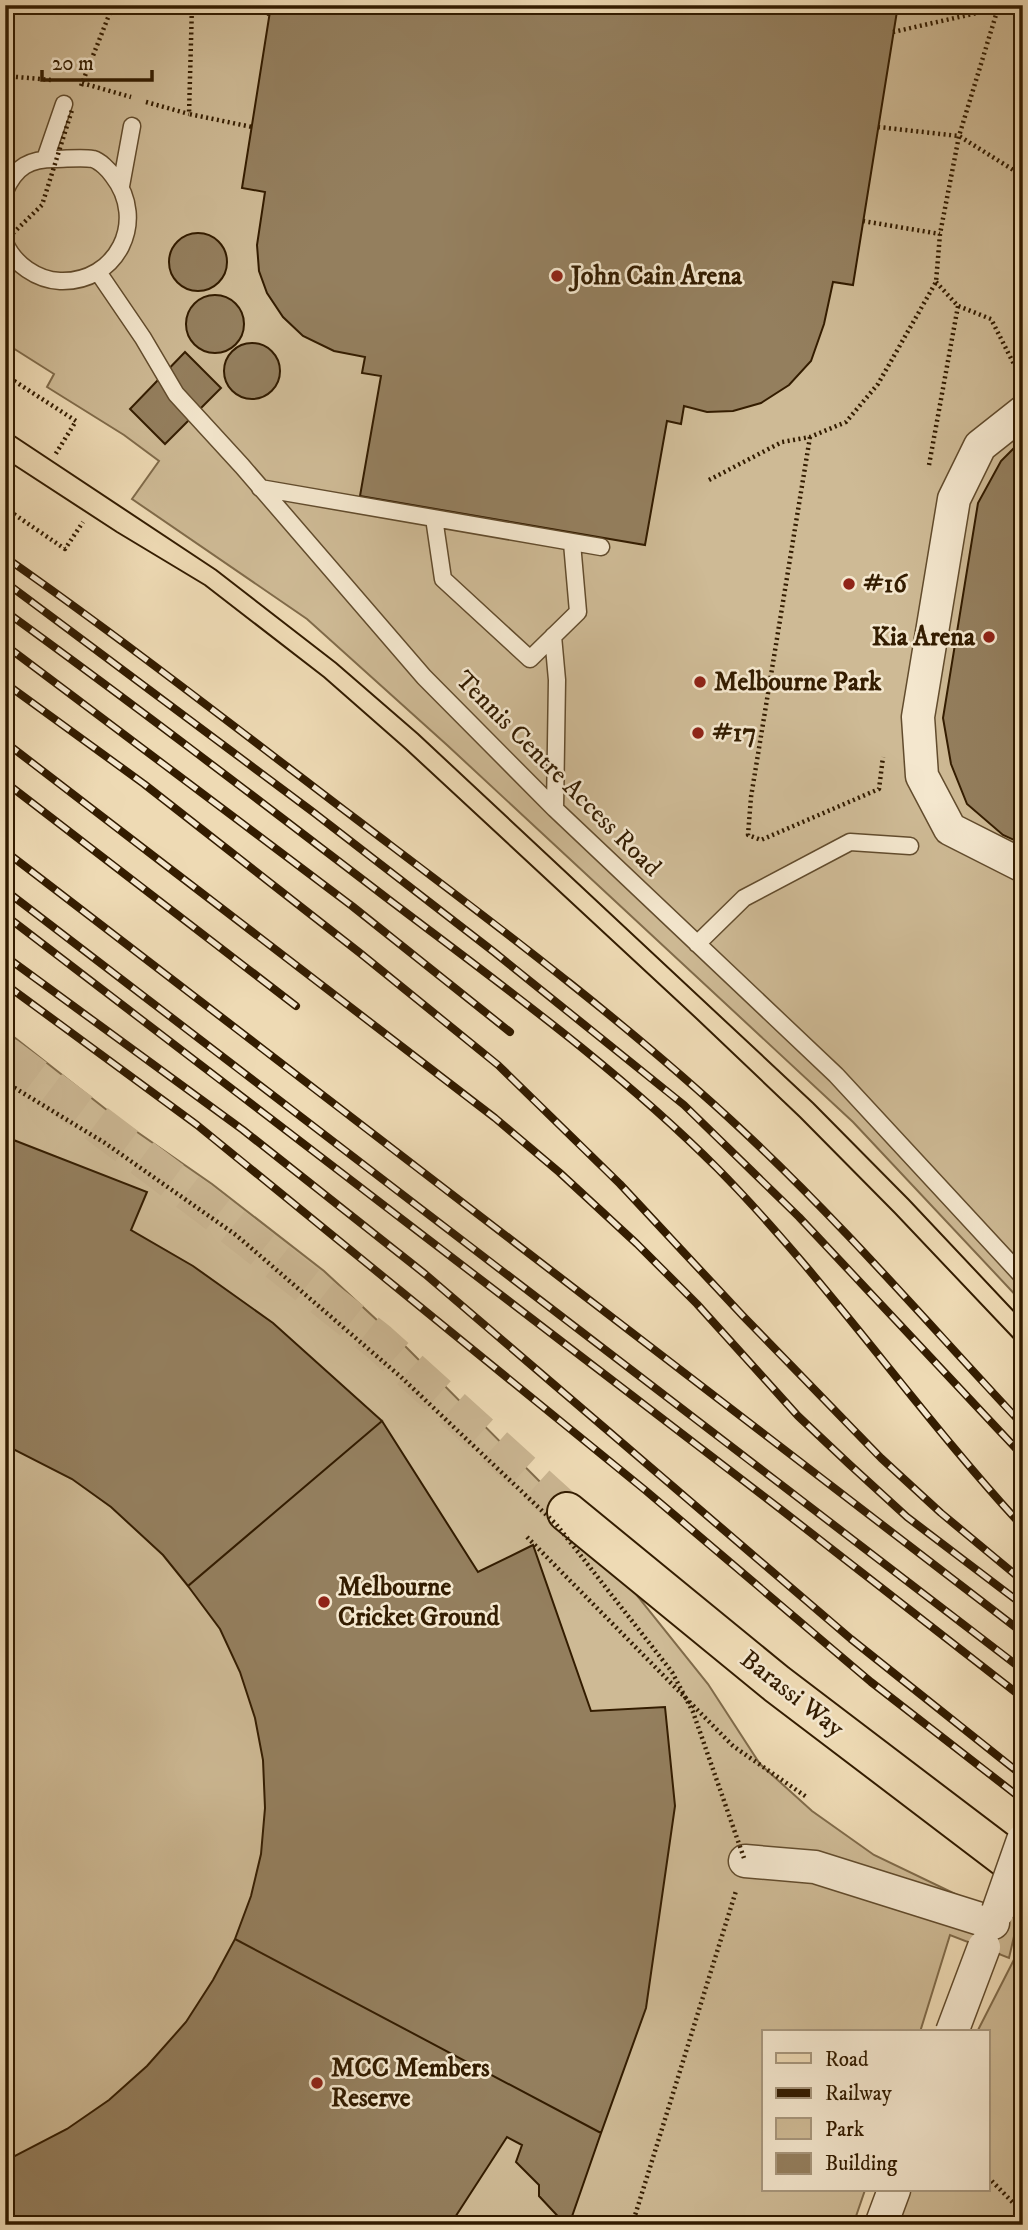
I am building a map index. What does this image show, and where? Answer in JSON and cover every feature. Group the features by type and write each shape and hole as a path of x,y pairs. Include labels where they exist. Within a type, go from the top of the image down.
{"main road":[{"name":"Barassi Way","path":"567,1511 778,1684 1023,1871"}],"street":[{"path":"1023,412 980,446 954,499 918,717 922,776 950,829 1023,866"},
{"path":"954,2030 1023,1840"},
{"path":"741,1874 815,1867 991,1926"},
{"path":"881,2225 893,2192"}],"lane":[{"path":"45,159 70,105"},
{"path":"121,186 132,125"},
{"path":"5,191 19,170 35,159 94,159 109,171 121,186 127,205 128,224 123,243 113,259 98,272 78,280 57,281 37,275 19,264 5,242"},
{"name":"Tennis Centre Access Road","path":"98,272 143,338 176,394 424,677 555,809 836,1075 1023,1276"},
{"path":"260,488 601,547"},
{"path":"433,518 443,579 530,659 578,612 572,543"},
{"path":"553,636 557,680 555,809"},
{"path":"697,944 744,898 850,842 910,846"}],"path":[{"path":"79,92 113,5"},
{"path":"189,114 192,5"},
{"path":"224,5 270,14"},
{"path":"893,32 999,7 1023,9"},
{"path":"709,480 782,442 810,437 846,422 878,384 936,282 940,234 959,136 999,7"},
{"path":"5,76 57,81"},
{"path":"69,82 82,83 189,114 252,127"},
{"path":"5,242 42,205 70,105"},
{"path":"878,128 959,136 1023,176"},
{"path":"863,221 940,234"},
{"path":"936,282 958,306 991,319 1021,379"},
{"path":"928,474 958,306"},
{"path":"5,375 76,421 55,455"},
{"path":"810,437 751,797 748,835 761,840 878,789 885,748"},
{"path":"5,508 65,549 83,522"},
{"path":"5,1082 105,1143 236,1236 401,1377 556,1524 672,1672 694,1712 741,1874 632,2225"},
{"path":"527,1537 733,1746 808,1798"},
{"path":"990,2179 1023,2213"}],"green space":[{"name":"Melbourne Park","path":"5,5 1023,5 1023,1303 853,1122 447,745 307,619 132,499 159,461 124,435 47,387 54,374 5,343"},
{"name":"Melbourne Cricket Ground","path":"5,1030 117,1118 212,1184 324,1271 406,1347 571,1513 708,1684 760,1764 812,1811 874,1855 974,1903 1018,1919 1009,1958 950,1935 921,2030 762,2030 762,2192 864,2192 853,2225 5,2225"},
{"path":"1023,1942 1023,2225 880,2225 896,2192 990,2192 990,2030 978,2030"}],"building":[{"name":"John Cain Arena","path":"271,5 898,5 853,285 833,282 824,324 811,361 789,385 761,403 733,411 707,412 684,406 681,424 667,421 645,545 360,496 381,376 362,373 365,357 334,351 303,336 283,317 267,293 259,271 257,245 265,192 242,188"},
{"path":"192,233 204,233 214,237 223,246 227,268 219,283 204,291 192,291 182,287 173,278 169,268 169,256 173,246 182,237"},
{"path":"209,295 221,295 236,303 244,318 244,330 236,345 221,353 209,353 194,345 186,330 186,318 194,303"},
{"path":"252,343 267,348 275,356 280,371 275,386 267,394 252,399 237,394 229,386 224,371 229,356 237,348"},
{"path":"185,352 221,388 165,444 130,409"},
{"name":"Kia Arena","path":"1023,439 1023,844 1003,835 967,804 951,764 943,718 978,503 1001,461"},
{"path":"11,1139 147,1192 131,1230 193,1266 273,1323 382,1421 188,1586 163,1555 111,1507 72,1479 5,1445 5,1156"},
{"path":"382,1421 478,1572 533,1545 591,1711 665,1707 675,1806 646,2008 601,2133 235,1939 251,1896 261,1854 265,1808 263,1760 255,1718 240,1672 220,1629 188,1586"},
{"name":"MCC Members Reserve","path":"235,1939 601,2133 569,2225 539,2196 539,2185 516,2162 522,2145 507,2137 450,2225 5,2225 5,2161 67,2129 109,2100 147,2066 186,2022"}],"tunnel":[{"path":"5,1055 212,1210 379,1342 567,1512"}],"tram line":[{"path":"5,430 216,570 336,663 418,734 813,1103 1023,1321"},
{"path":"5,459 205,585 324,677 406,749 800,1117 1023,1348"}],"railway":[{"path":"5,557 455,894 651,1049 781,1167 1023,1425"},
{"path":"5,582 313,812 494,952 684,1105 799,1217 1023,1456"},
{"path":"5,611 200,755 518,998 641,1097 718,1169 758,1212 1023,1527"},
{"path":"5,645 352,906 510,1032"},
{"path":"5,683 144,784 498,1065 620,1184 881,1458 941,1513 1023,1581"},
{"path":"5,742 495,1118 559,1172 697,1304 798,1416 849,1464 907,1517 1023,1605"},
{"path":"5,782 296,1006"},
{"path":"5,851 1023,1633"},
{"path":"5,890 1023,1670"},
{"path":"5,915 1023,1698"},
{"path":"5,956 243,1130 425,1274 851,1639 1023,1776"},
{"path":"5,984 197,1125 645,1490 871,1682 1023,1800"}],"place":[{"name":"John Cain Arena","path":"557,276"},
{"name":"#16","path":"849,584"},
{"name":"Kia Arena","path":"989,637"},
{"name":"Melbourne Park","path":"700,682"},
{"name":"#17","path":"698,733"},
{"name":"Melbourne Cricket Ground","path":"324,1602"},
{"name":"MCC Members Reserve","path":"317,2083"}]}
